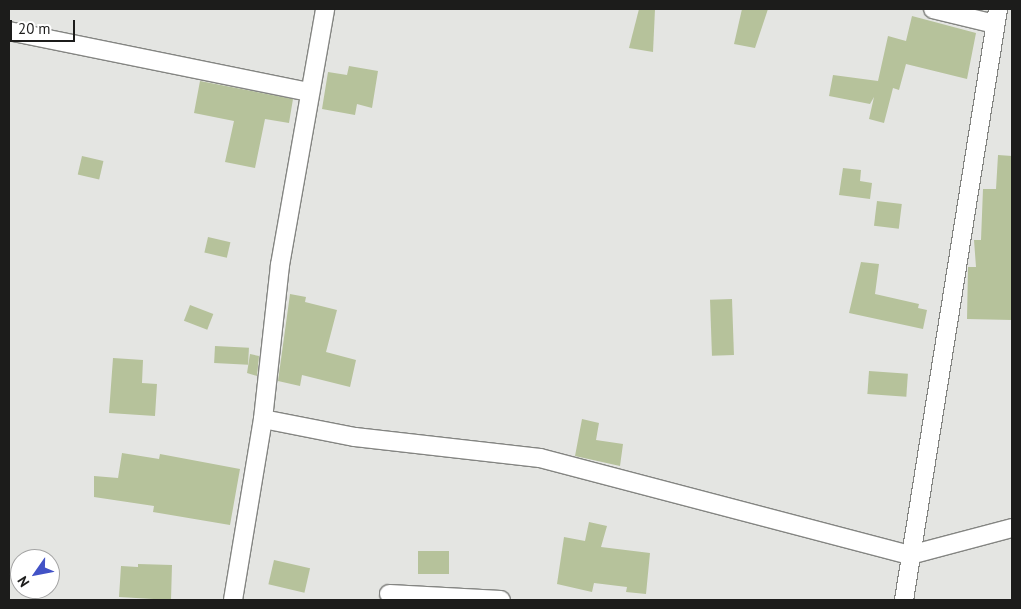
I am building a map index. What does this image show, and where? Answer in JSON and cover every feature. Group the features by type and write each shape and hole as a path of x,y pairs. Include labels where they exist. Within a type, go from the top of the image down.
{"street":[{"path":"233,600 263,419 280,265 325,9"},
{"path":"904,600 997,16 933,9"},
{"path":"9,31 310,92"},
{"path":"263,419 355,437 540,458 910,554 1012,528"},
{"path":"389,594 500,600"}],"building":[{"path":"639,9 655,9 653,52 629,48"},
{"path":"742,9 768,9 755,48 734,44"},
{"path":"912,16 976,33 967,79 906,64 899,90 893,88 884,123 869,119 874,97 870,104 829,96 833,75 878,81 888,36 906,41"},
{"path":"349,66 378,71 372,108 357,104 355,115 322,109 328,72 347,75"},
{"path":"200,81 293,99 289,123 265,119 255,168 225,162 234,121 194,113"},
{"path":"998,155 1012,156 1012,320 967,319 968,267 976,267 974,240 981,240 983,189 996,189"},
{"path":"82,156 103,161 99,179 78,175"},
{"path":"843,168 861,170 860,181 872,183 870,199 839,195"},
{"path":"877,201 902,204 899,229 874,226"},
{"path":"208,237 230,242 227,258 204,253"},
{"path":"861,262 879,264 875,294 919,304 918,308 927,310 923,329 849,313"},
{"path":"290,294 306,297 305,302 337,310 326,352 356,360 350,387 302,375 300,386 278,381"},
{"path":"732,299 734,355 712,356 710,300"},
{"path":"190,305 213,314 207,330 184,321"},
{"path":"215,346 249,348 248,365 214,363"},
{"path":"250,354 259,356 257,376 247,373"},
{"path":"113,358 143,360 142,383 157,384 155,416 109,413"},
{"path":"869,371 908,374 906,397 867,394"},
{"path":"582,419 599,423 596,440 623,444 620,466 575,456"},
{"path":"122,453 159,459 160,454 240,469 230,525 153,512 154,506 94,497 94,476 118,478"},
{"path":"589,522 607,526 601,547 650,553 646,594 626,592 627,587 594,583 592,592 557,584 564,537 585,541"},
{"path":"418,551 449,551 449,574 418,574"},
{"path":"274,560 310,568 304,593 268,584"},
{"path":"138,564 172,565 171,600 119,597 121,566 138,567"}]}
